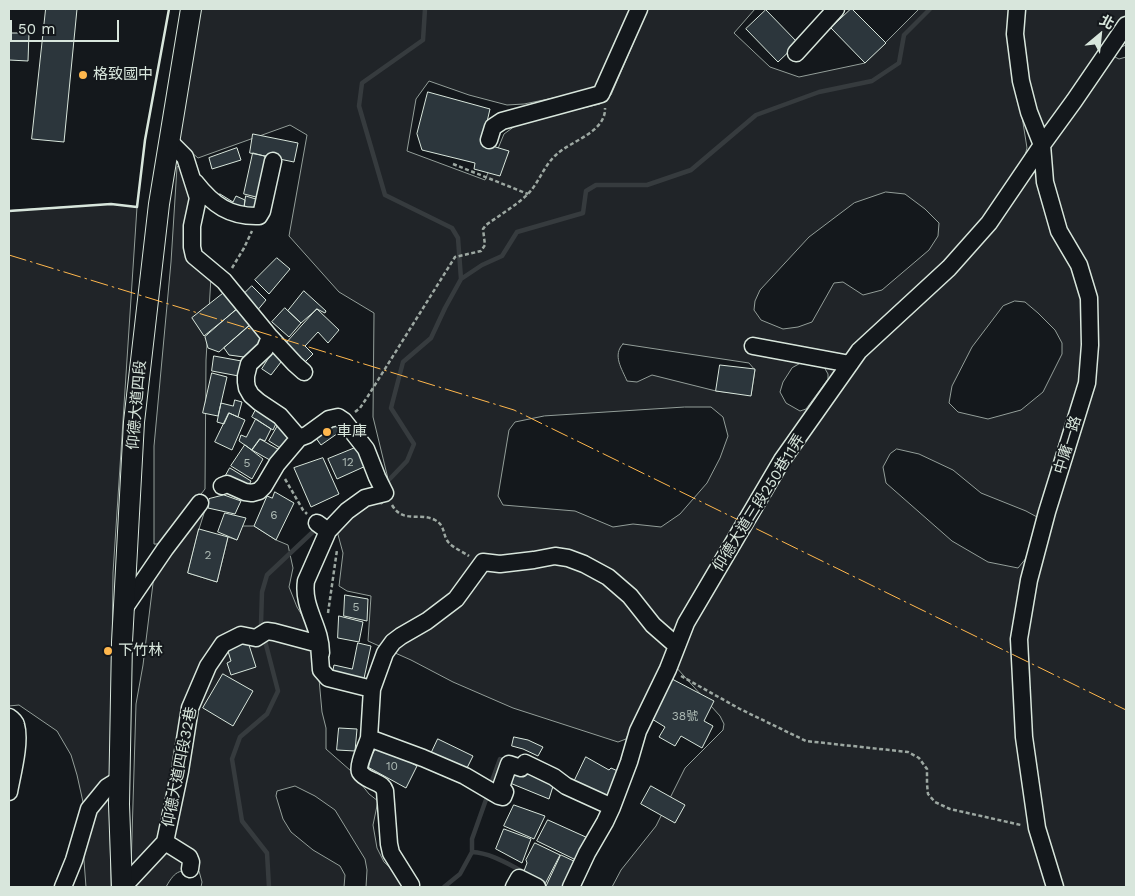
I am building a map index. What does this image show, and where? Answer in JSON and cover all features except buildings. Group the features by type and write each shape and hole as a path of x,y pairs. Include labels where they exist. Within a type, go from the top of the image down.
{"main road":[{"name":"仰德大道四段","path":"123,887 119,804 124,609 134,422 154,244 191,9"}],"street":[{"path":"489,140 493,127 502,121 601,94 639,9"},
{"path":"796,53 836,9"},
{"name":"中庸一路","path":"1017,9 1015,34 1021,81 1029,112 1042,145 1045,182 1058,231 1079,265 1089,298 1090,345 1087,383 1047,512 1031,571 1019,639 1024,737 1037,828 1055,887"},
{"name":"仰德大道三段250巷11弄","path":"571,887 587,853 606,822 629,762 638,731 668,669 686,623 782,460 859,351 950,268 989,223 1126,25"},
{"path":"169,140 185,157 198,198 192,226 194,256 224,281 270,337 304,372"},
{"path":"192,179 203,193 215,203 234,214 259,216 262,211 273,161"},
{"path":"270,337 265,350 250,364 246,376 247,388 251,395 280,416 299,438"},
{"path":"753,346 850,364"},
{"path":"222,486 227,484 252,493 259,491 277,464 299,438 307,435 329,419 338,418 344,421 366,449 380,484 365,498 324,527 305,589 306,602 316,626 321,647 321,670 328,678 372,689"},
{"path":"124,609 165,549 200,503"},
{"path":"411,885 391,853 383,786 361,774 359,770 369,738 372,689 385,653 393,642 427,621 456,599 483,562 500,564 555,556 568,558 584,564 608,577 630,596 654,626 677,646"},
{"name":"仰德大道四段32巷","path":"123,887 165,842 180,771 190,708 208,666 223,644 241,635 274,632 318,644 321,670"},
{"path":"9,717 14,720 16,725 17,741 16,758 9,792"},
{"path":"369,738 465,776 499,796 503,797 505,792 501,788 509,764 521,768 524,763 554,777 566,786 612,807"},
{"path":"62,887 74,860 89,809 107,787 120,779"},
{"name":"仰德大道四段32巷","path":"165,842 189,857 191,862 190,869"},
{"path":"514,887 519,878 537,887"}],"path":[{"path":"344,421 360,408 455,257 482,251 485,245 483,229 486,225 528,194 556,154 595,129 602,120 605,111 601,94"},
{"path":"452,164 528,194"},
{"path":"224,281 244,248 259,216"},
{"path":"277,464 303,510 313,521 324,527"},
{"path":"380,484 394,508 402,515 429,517 436,520 442,525 448,543 483,562"},
{"path":"327,618 334,567"},
{"path":"668,669 740,709 806,741 908,752 919,758 927,769 928,794 936,802 950,809 1037,828"}],"shaded area":[{"path":"199,9 633,9 597,89 524,104 507,105 469,95 429,81 416,99 407,151 485,180 504,134 519,123 600,104 611,95 648,9 755,9 734,33 770,67 799,77 865,63 919,9 1011,9 1009,34 1027,148 1022,166 986,221 949,260 858,342 667,652 626,739 618,742 513,708 453,682 411,660 368,641 371,596 347,591 339,586 343,553 337,531 361,501 382,504 390,487 373,417 374,313 339,292 289,236 307,135 290,125 198,158 176,139","holes":["886,192 905,194 925,209 939,223 938,236 929,250 882,290 863,295 843,282 834,283 812,322 798,327 783,329 761,320 754,310 755,301 760,290 809,237 854,203","623,344 749,363 755,370 751,395 716,391 652,375 637,382 627,381 619,362 618,353","803,362 824,367 828,374 828,379 806,409 800,411 786,403 780,392 783,382 792,368","711,407 723,417 728,436 720,458 707,483 680,514 661,527 633,524 613,527 575,511 503,505 498,496 509,430 515,422 544,416"]},
{"path":"1023,9 1126,9 1126,45 1107,53 1119,59 1126,57 1126,887 612,887 621,870 656,826 685,768 723,730 724,724 720,716 675,666 690,626 786,462 862,355 1039,163 1020,33","holes":["1015,301 1025,302 1038,313 1055,330 1062,343 1062,354 1043,392 1021,410 988,419 958,412 949,403 952,386 972,347 1003,306","897,449 919,454 953,470 981,493 1037,517 1027,557 1018,568 988,562 952,541 886,483 883,467 890,454"]},
{"path":"183,165 193,200 188,226 211,277 206,360 205,489 162,544 154,544 154,446 171,262 177,167"},
{"path":"111,204 137,207 113,573 111,887 86,887 83,847 85,811 71,755 57,731 19,705 9,706 9,211"},
{"path":"206,507 188,573 217,582 228,537 237,540 242,526 254,526 288,545 293,568 289,587 313,642 322,712 326,728 326,749 351,771 369,794 378,801 373,825 377,848 384,862 411,887 366,887 367,870 365,859 335,810 315,796 295,786 277,791 276,796 283,819 291,832 313,850 340,866 345,875 344,887 201,887 202,882 199,871 183,871 176,874 166,887 134,887 131,869 136,704 143,665 155,567"}],"waterway":[{"path":"384,485 407,461 414,444 391,408 403,362 431,338 461,279 458,238 452,228 385,195 359,106 362,83 423,40 425,9"},
{"path":"461,279 482,265 502,256 517,232 583,213 586,191 596,185 647,185 691,170 756,115 819,92 872,81 899,63 904,35 930,9"},
{"path":"262,630 262,592 267,575 317,528"},
{"path":"264,637 278,691 267,714 240,737 232,759 242,821 267,853 269,887"},
{"path":"490,786 500,759"},
{"path":"444,887 460,874 472,852 472,839 488,794"},
{"path":"472,852 493,857 524,872"}],"wall":[{"path":"9,211 111,204 137,207 145,140 169,9"}],"power":[{"path":"9,255 514,410 1126,710"}],"place":[{"name":"格致國中","path":"83,75"},
{"name":"車庫","path":"327,432"},
{"name":"下竹林","path":"108,651"}]}
